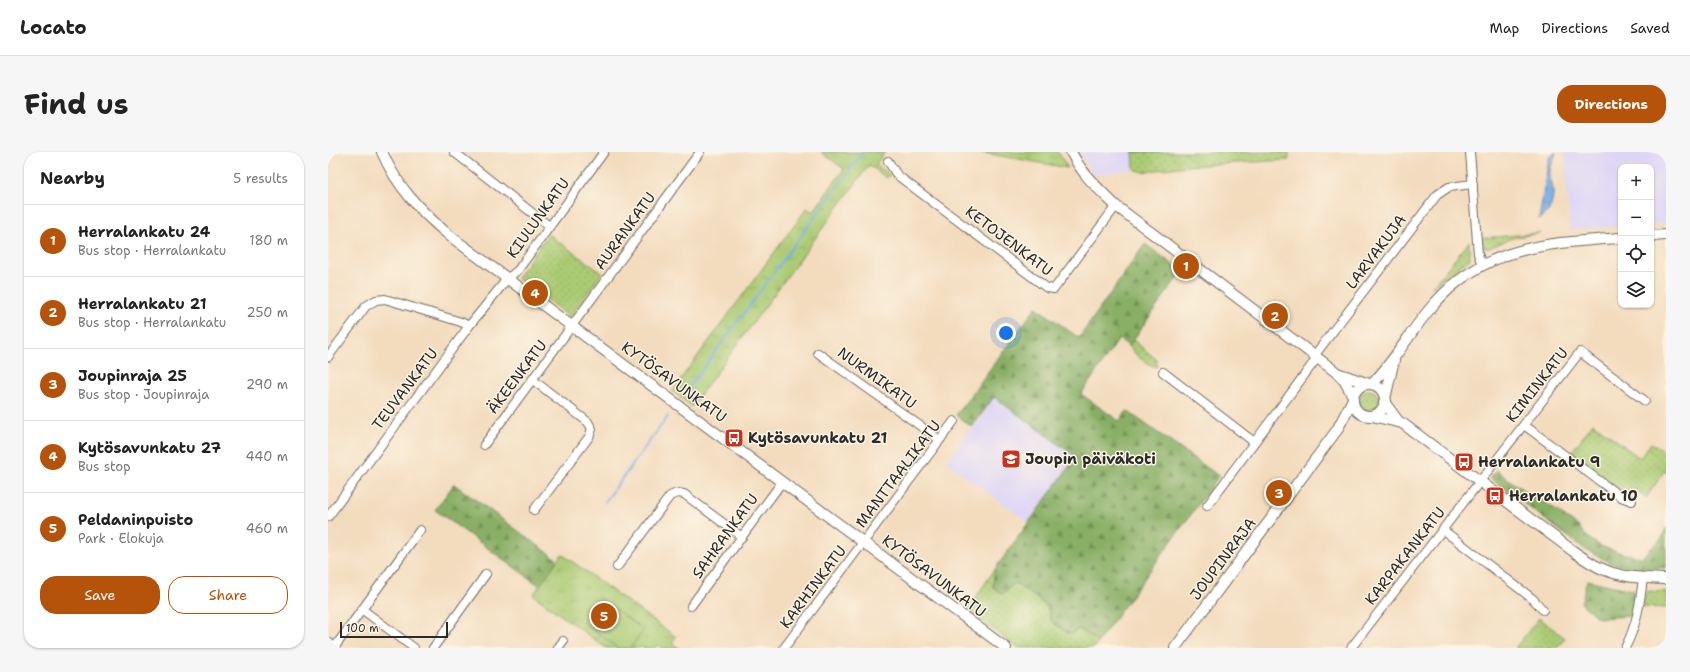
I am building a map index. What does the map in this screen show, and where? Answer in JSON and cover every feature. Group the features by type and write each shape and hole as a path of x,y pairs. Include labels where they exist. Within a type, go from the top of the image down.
{"street":[{"name":"KYTÖSAVUNKATU","path":"382,152 397,182 412,202 435,224 507,279 1006,648"},
{"path":"454,152 549,226"},
{"name":"KIULUNKATU","path":"507,279 518,270 604,152"},
{"name":"AURANKATU","path":"572,326 700,152"},
{"path":"1071,152 1086,176 1116,206 1336,372 1344,380 1353,397 1353,403 1357,411 1368,416 1399,422"},
{"path":"1470,152 1478,254 1482,266"},
{"name":"KETOJENKATU","path":"888,161 897,175 1047,288 1054,289 1058,285 1116,206"},
{"name":"LARVAKUJA","path":"1206,506 1437,195 1449,187 1472,184"},
{"path":"1654,236 1666,235"},
{"path":"1353,397 1361,386 1370,384 1395,356 1435,302 1467,275 1482,266 1494,259 1531,247 1568,242 1618,238"},
{"name":"TEUVANKATU","path":"328,517 469,326 507,279"},
{"path":"328,357 366,306 376,300 385,299 461,322 469,326"},
{"name":"ÄKEENKATU","path":"484,445 572,326"},
{"name":"KIMINKATU","path":"1480,481 1580,352 1645,401"},
{"name":"NURMIKATU","path":"818,353 940,440"},
{"path":"1368,416 1380,411 1385,401 1395,356"},
{"path":"1163,372 1254,442"},
{"path":"1336,372 1370,384 1382,391 1385,401 1399,422 1592,564 1619,575 1666,579"},
{"path":"532,380 588,422 592,429 589,437 534,510"},
{"name":"JOUPINRAJA","path":"1175,648 1337,430 1353,397"},
{"name":"JOUPINRAJA","path":"1337,430 1355,417 1368,416"},
{"name":"MANTTAALIKATU","path":"864,542 954,422"},
{"path":"1524,425 1621,497 1632,501"},
{"name":"KARPAKANKATU","path":"1351,648 1480,481"},
{"name":"SAHRANKATU","path":"691,606 782,482"},
{"path":"617,567 670,496 676,493 684,494 742,537"},
{"path":"328,643 333,648 363,610 420,530"},
{"path":"1443,530 1534,599 1543,610"},
{"name":"KARHINKATU","path":"784,648 864,542"},
{"path":"433,648 486,574"},
{"path":"1625,648 1634,630 1638,617 1643,578"},
{"path":"363,610 414,648"}],"shaded area":[{"path":"1079,152 1133,152 1134,169 1094,175"},
{"path":"1564,152 1666,152 1666,223 1654,224 1654,164 1618,164 1618,226 1570,230"},
{"name":"Joupin päiväkoti","path":"994,397 1076,457 1028,522 946,462"}],"green space":[{"path":"821,152 885,152 876,164 890,175 887,178 869,165 692,406 672,391 807,208 813,212 844,169"},
{"path":"978,152 1058,152 1068,168"},
{"path":"1133,152 1289,152 1289,160 1186,166 1143,172 1134,169"},
{"path":"1540,233 1512,238 1489,248 1484,248 1482,238"},
{"path":"548,234 602,273 570,317 517,278"},
{"path":"1469,242 1470,259 1432,287"},
{"path":"1145,244 1182,271 1129,346 1119,339 1081,394 1119,421 1127,411 1219,476 1098,642 1079,629 1070,634 1051,621 1047,606 1015,583 1002,594 993,587 995,569 1076,457 994,397 972,427 956,415 1036,307 1079,338"},
{"path":"1133,340 1156,359 1157,367 1145,362 1135,353 1129,346"},
{"path":"1369,390 1376,393 1379,400 1376,407 1369,410 1362,407 1359,400 1362,393"},
{"path":"1593,423 1640,458 1651,443 1666,452 1666,472 1664,471 1646,498 1637,490 1622,491 1571,453"},
{"path":"1496,470 1526,492 1539,498 1579,527 1599,545 1624,554 1642,557 1662,538 1666,528 1666,568 1631,568 1611,563 1586,550 1490,478"},
{"path":"454,484 558,560 540,586 435,510"},
{"path":"562,554 676,637 672,643 679,648 661,648 657,645 655,648 606,648 533,595"},
{"path":"995,569 993,587 1001,594 1015,582 1047,606 1051,621 1070,634 1079,629 1098,642 1094,648 1018,648 967,610"},
{"path":"1587,580 1633,590 1635,593 1634,607 1631,616 1598,618 1581,603"},
{"path":"1648,591 1666,592 1666,608 1643,607 1645,595"},
{"path":"600,598 644,630 630,648 618,648 582,622"},
{"path":"1539,618 1565,638 1557,648 1515,648"}],"water":[{"path":"1554,152 1556,152 1550,172 1553,198 1549,211 1539,219 1549,158"}],"waterway":[{"path":"685,393 863,152"},
{"path":"605,502 668,416"}],"place":[{"name":"Herralankatu 24","path":"1186,266"},
{"name":"Kytösavunkatu 27","path":"535,293"},
{"name":"Herralankatu 21","path":"1275,316"},
{"name":"Kytösavunkatu 21","path":"734,438"},
{"name":"Joupin päiväkoti","path":"1011,459"},
{"name":"Herralankatu 9","path":"1464,462"},
{"name":"Joupinraja 25","path":"1279,493"},
{"name":"Herralankatu 10","path":"1495,496"},
{"name":"Peldaninpuisto","path":"604,616"}]}
